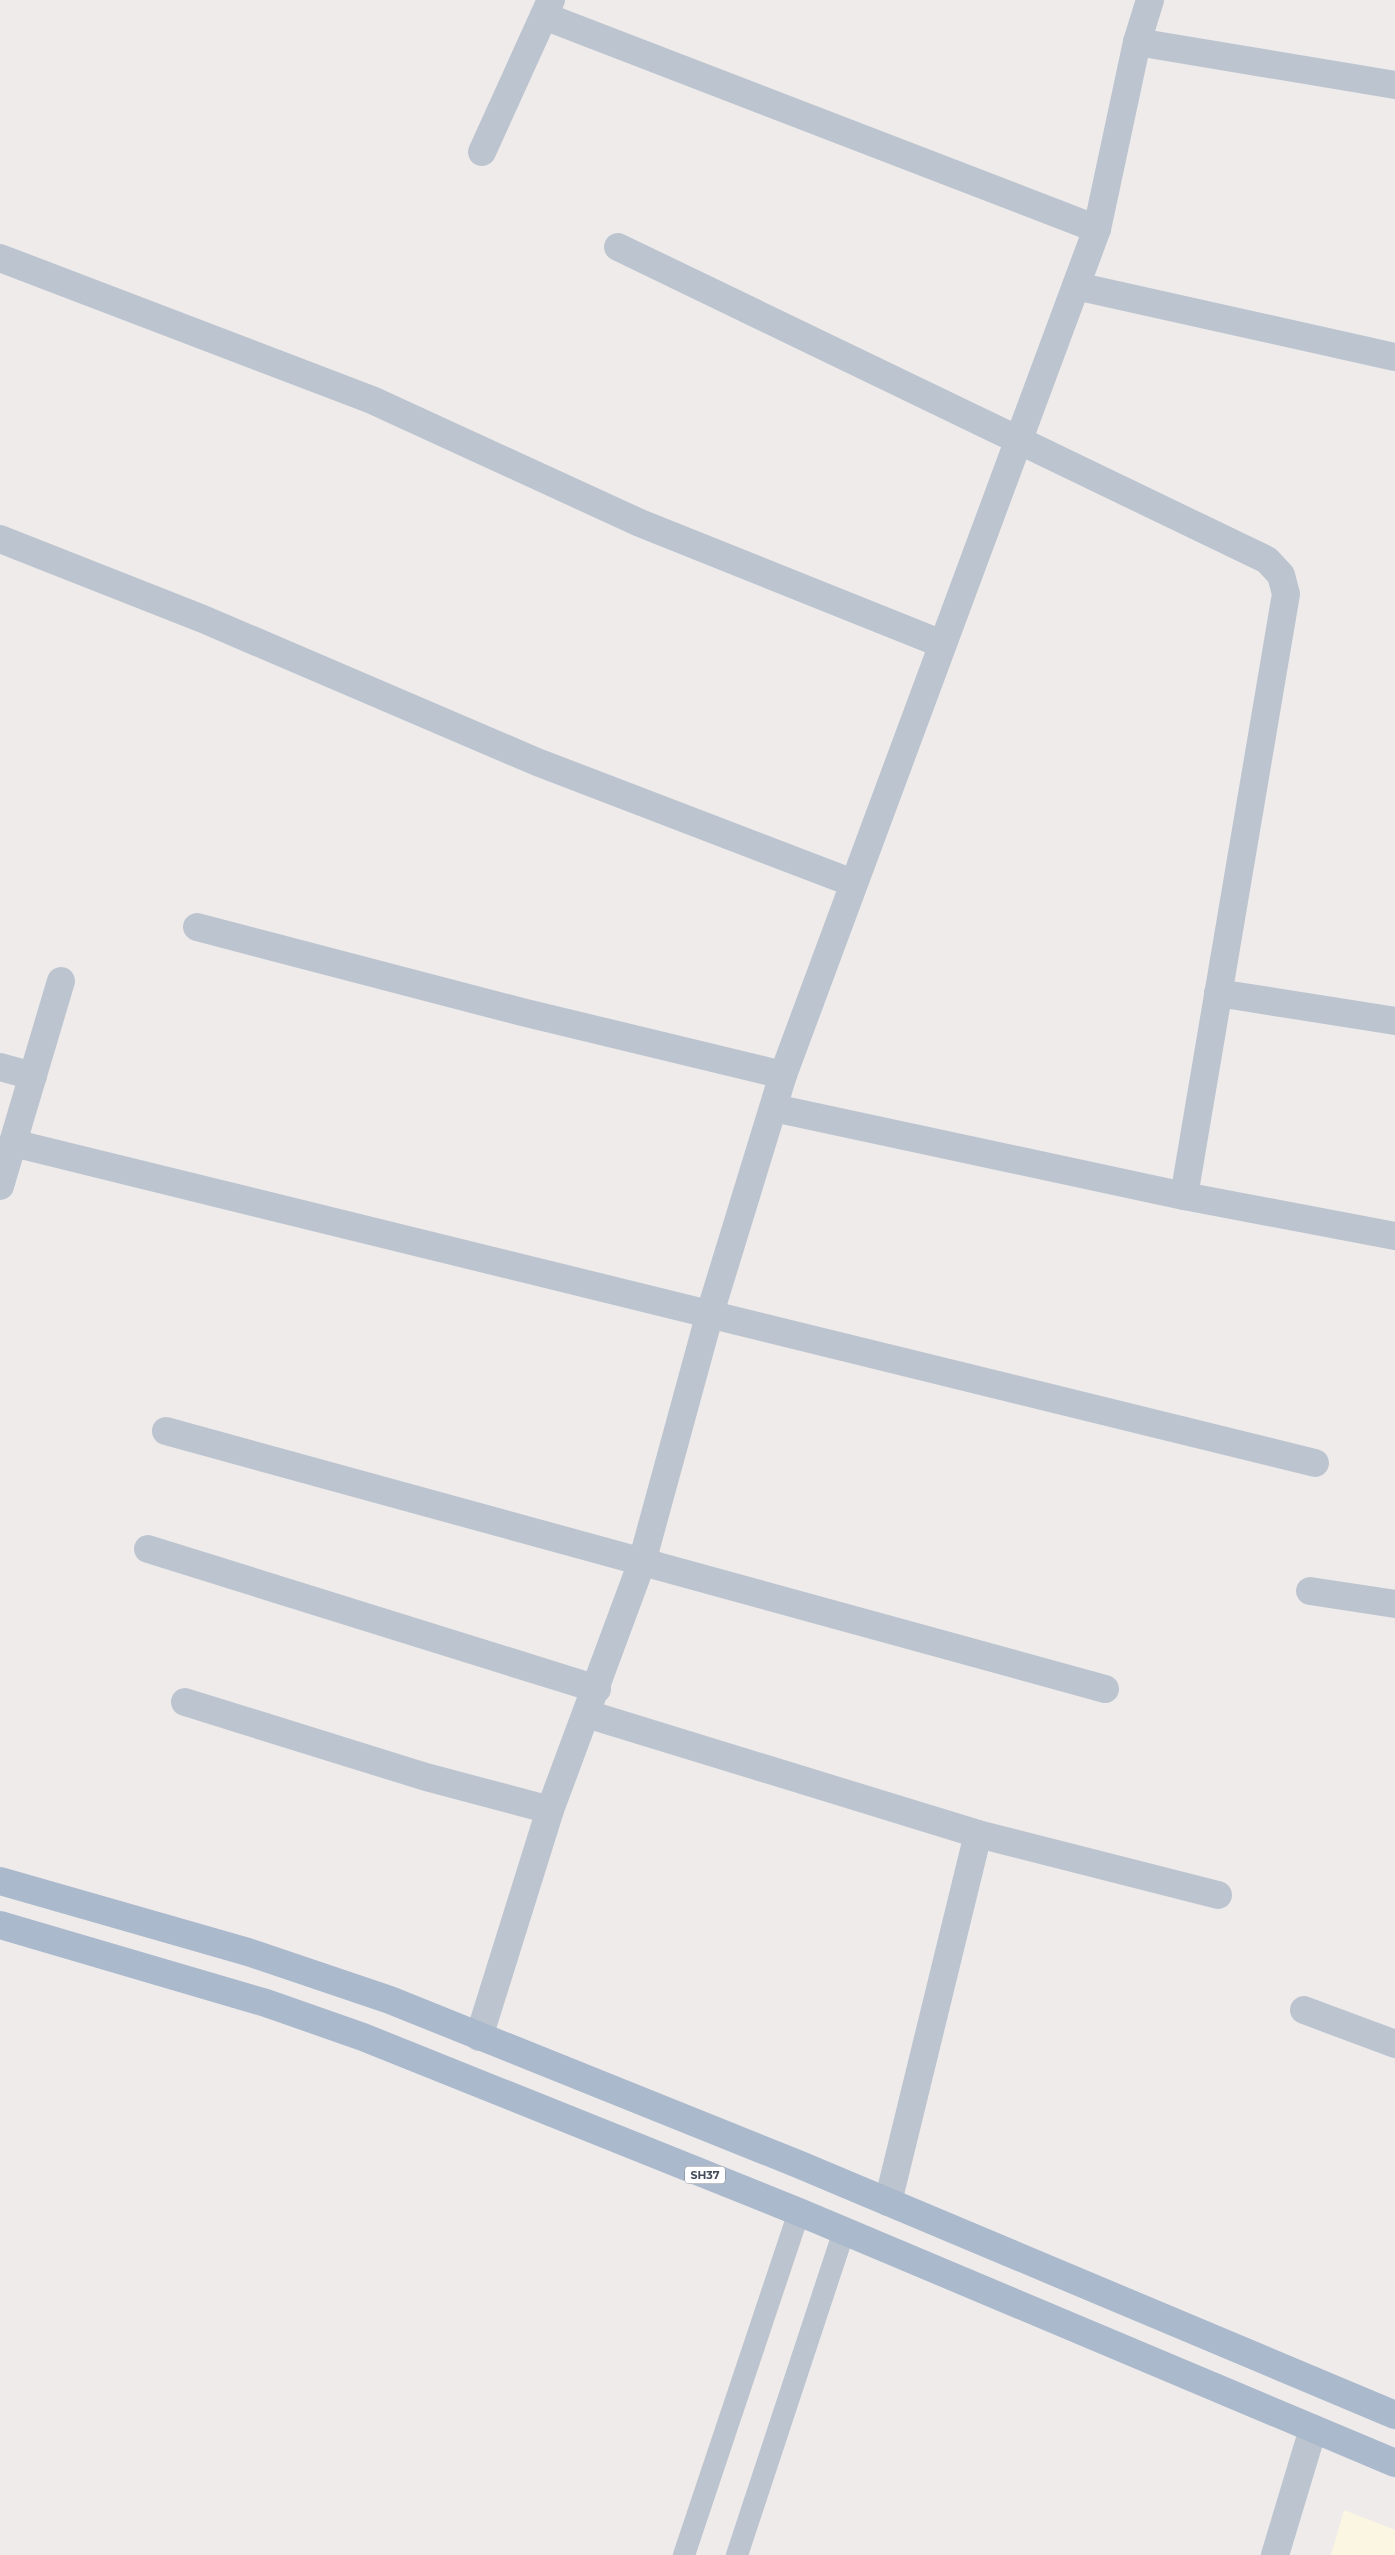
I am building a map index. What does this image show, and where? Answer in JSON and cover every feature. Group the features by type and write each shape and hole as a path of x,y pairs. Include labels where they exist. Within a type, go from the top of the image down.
{"main road":[{"path":"0,1881 248,1952 390,2000 888,2202 1395,2415"},
{"name":"SH37","path":"0,1925 266,2003 363,2037 799,2212 1395,2463"}],"street":[{"path":"479,2037 550,1810 597,1689 642,1562 710,1313 783,1075 1097,229 1137,42 1150,0"},
{"path":"482,152 548,8 1097,229"},
{"path":"1137,42 1395,85"},
{"path":"618,247 1267,560 1281,575 1286,594 1184,1196"},
{"path":"0,258 372,400 640,523 942,644"},
{"path":"1076,286 1395,357"},
{"path":"0,539 203,620 537,762 853,883"},
{"path":"196,927 522,1012 783,1075"},
{"path":"0,1186 61,981"},
{"path":"1218,992 1395,1022"},
{"path":"0,1067 33,1076"},
{"path":"774,1108 1184,1196 1395,1236"},
{"path":"14,1143 1315,1463"},
{"path":"166,1431 1104,1689"},
{"path":"148,1549 597,1689"},
{"path":"1310,1591 1395,1604"},
{"path":"185,1702 426,1777 550,1810"},
{"path":"587,1714 978,1834 1218,1895"},
{"path":"888,2202 978,1834"},
{"path":"1304,2010 1395,2044"},
{"path":"1275,2555 1312,2429"}],"lane":[{"path":"684,2555 799,2212"},
{"path":"737,2555 844,2231"}],"shaded area":[{"path":"1344,2510 1395,2530 1395,2555 1331,2555"}]}
